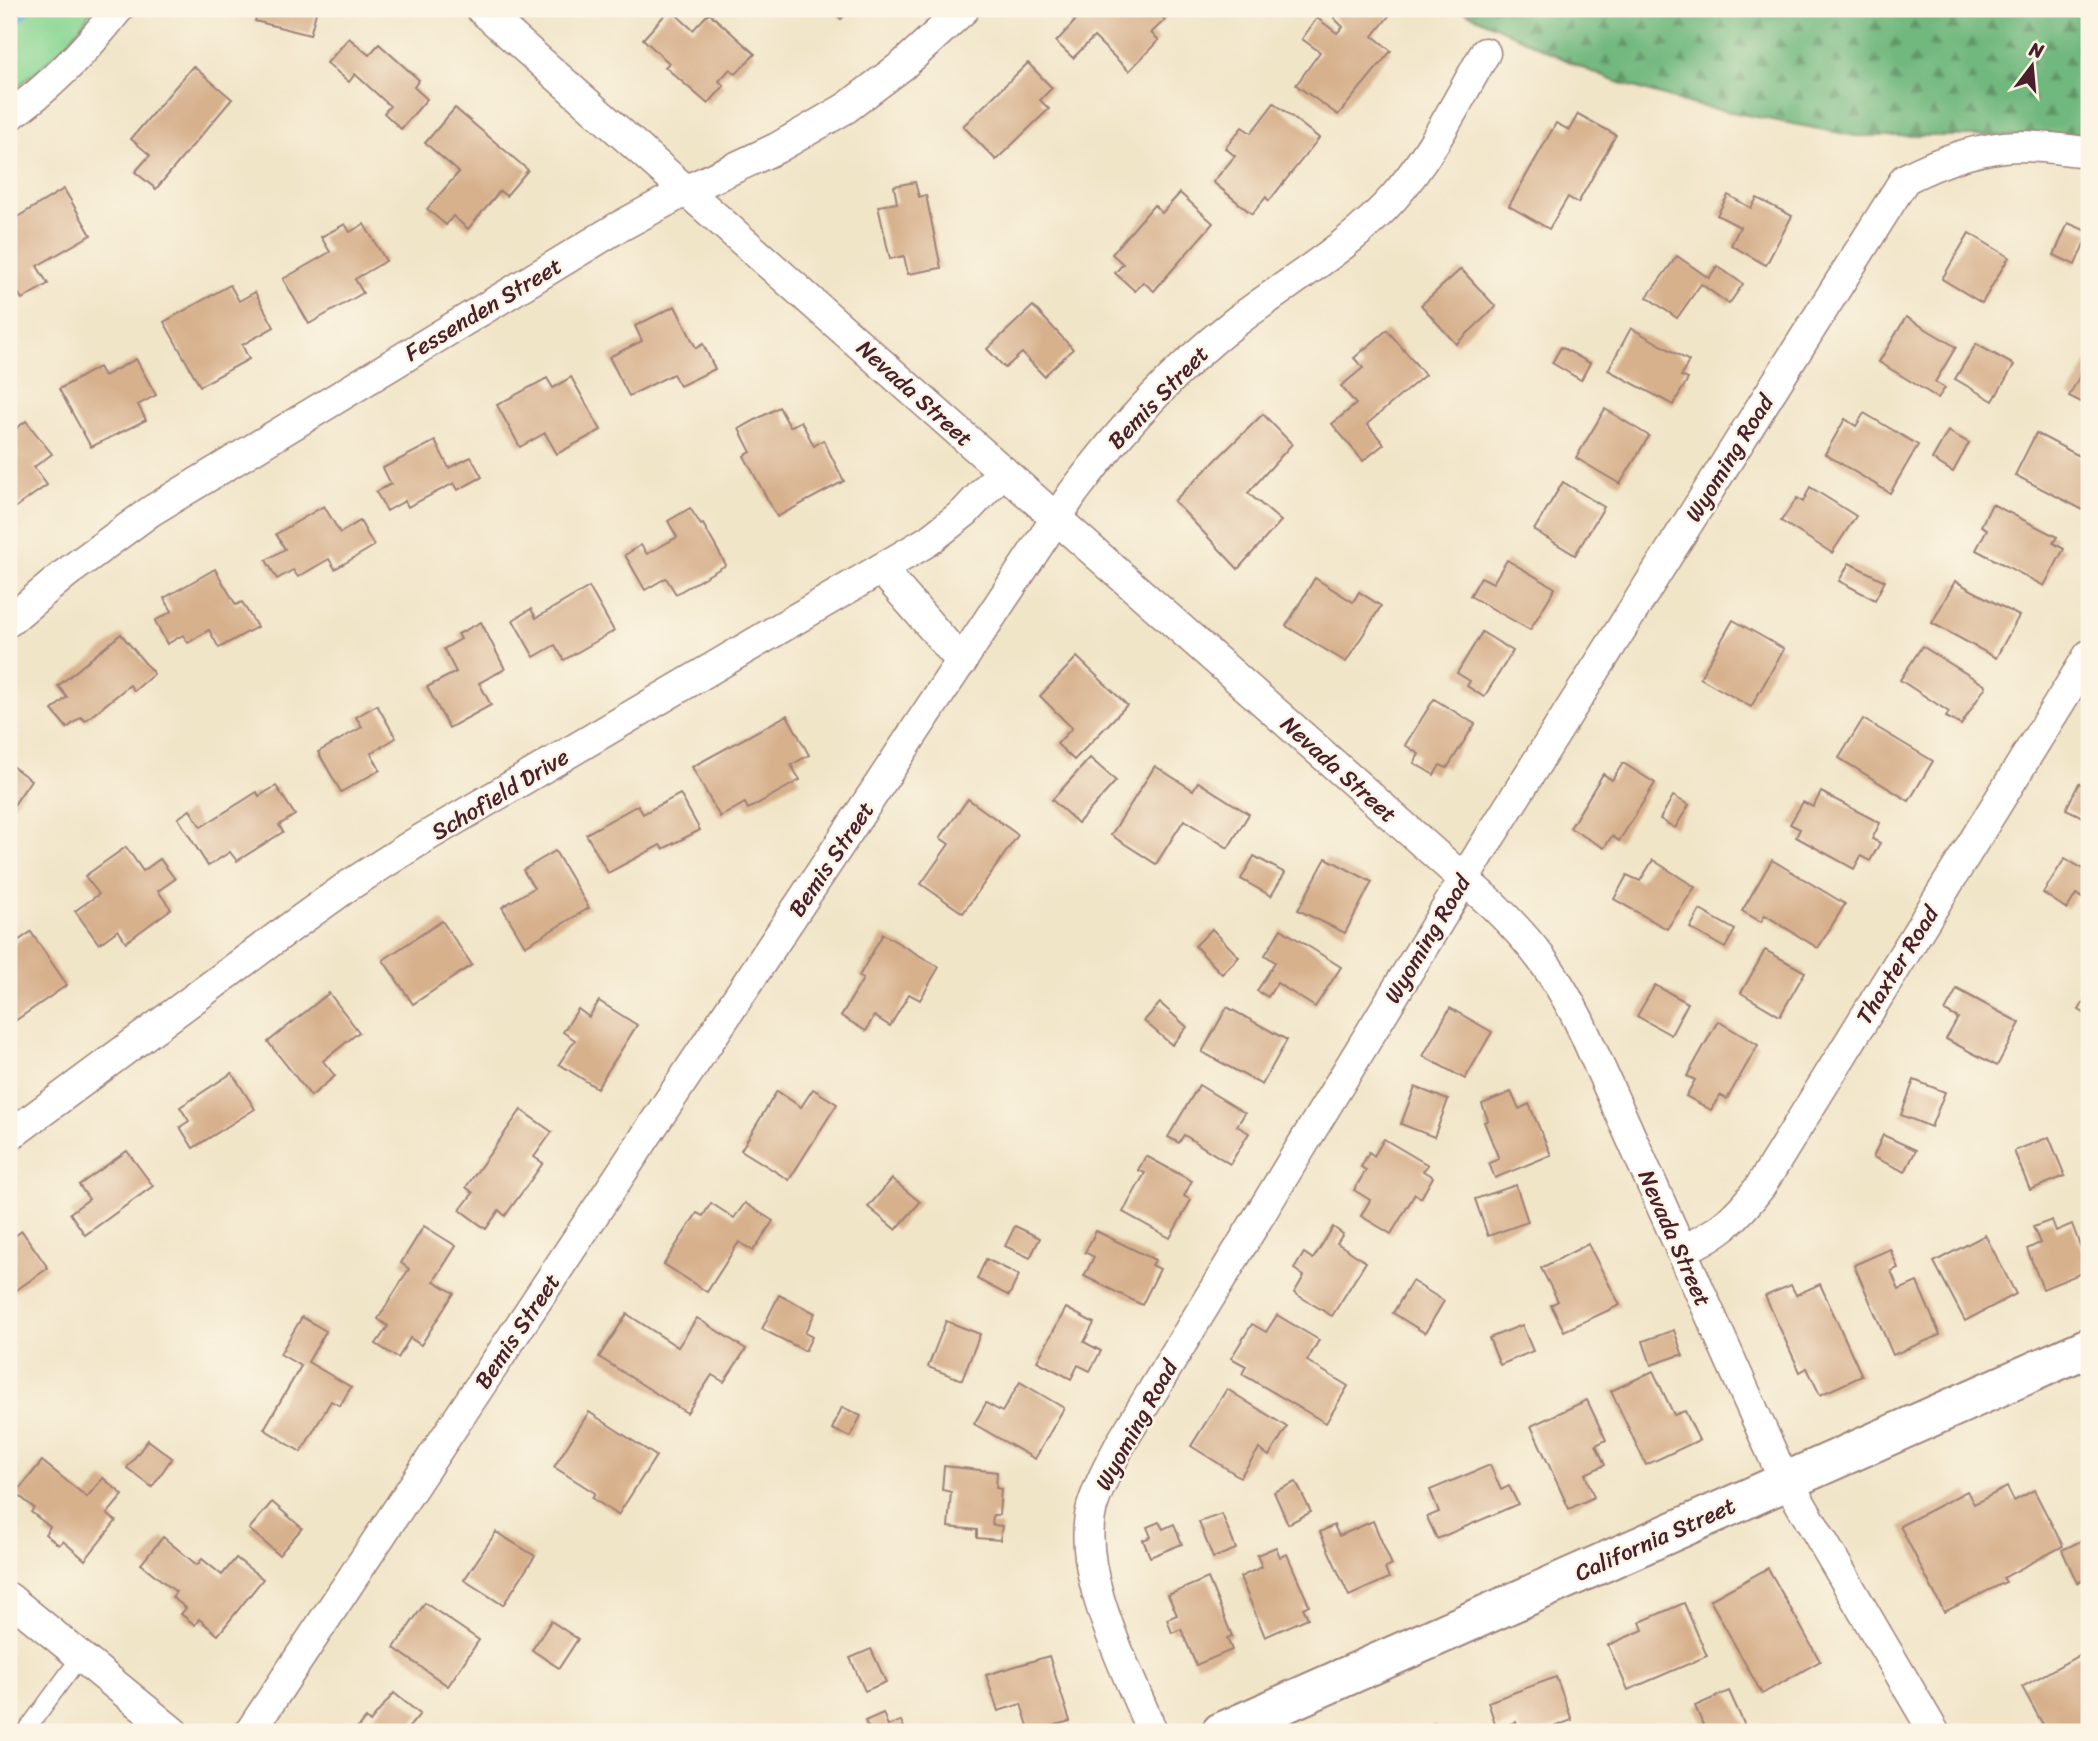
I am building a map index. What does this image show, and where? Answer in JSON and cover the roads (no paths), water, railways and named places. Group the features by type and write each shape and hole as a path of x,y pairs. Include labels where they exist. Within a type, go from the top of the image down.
{"street":[{"path":"9,116 31,101 68,67 118,9"},
{"name":"Nevada Street","path":"481,9 1494,906 1533,947 1552,971 1579,1021 1758,1427 1786,1481 1934,1732"},
{"name":"Fessenden Street","path":"9,621 65,574 151,512 615,229 688,190 777,148 846,108 903,65 964,9"},
{"name":"Bemis Street","path":"250,1732 1056,518 1102,455 1173,376 1233,325 1342,244 1395,198 1421,162 1485,52"},
{"name":"Wyoming Road","path":"1152,1732 1103,1612 1092,1574 1089,1543 1091,1509 1103,1476 1463,879 1905,179 1944,161 1994,149 2039,147 2089,152"},
{"name":"Schofield Drive","path":"9,1136 276,937 360,878 881,569 947,527 965,512 1003,471"},
{"path":"881,569 962,662"},
{"name":"Thaxter Road","path":"1681,1251 1717,1233 1747,1205 1760,1187 2089,655"},
{"name":"California Street","path":"1221,1732 2089,1347"},
{"path":"9,1598 173,1732"}],"lane":[{"path":"25,1732 80,1657"}],"waterway":[{"path":"9,26 27,9"}]}
